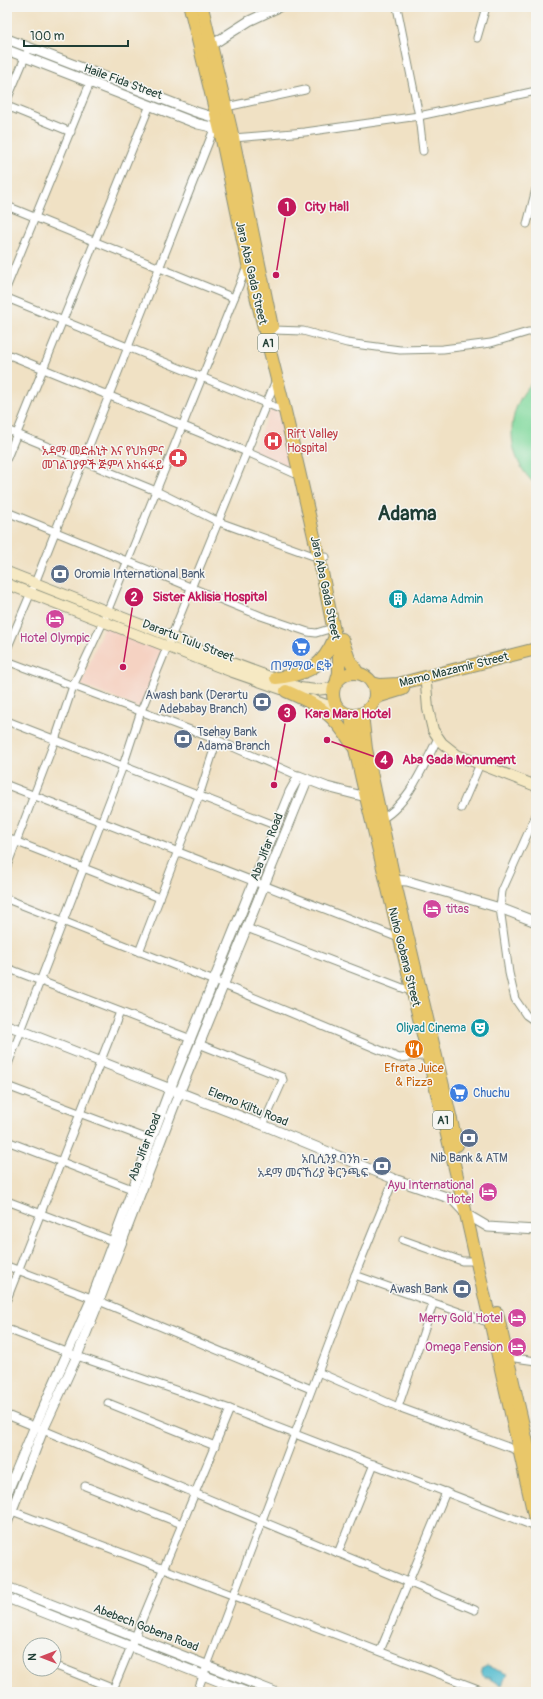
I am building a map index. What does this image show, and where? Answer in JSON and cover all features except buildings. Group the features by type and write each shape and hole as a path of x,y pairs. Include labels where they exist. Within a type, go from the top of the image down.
{"main road":[{"name":"Jara Aba Gada Street","path":"190,7 224,128 269,331 345,650 357,672"},
{"name":"Jara Aba Gada Street","path":"202,7 210,46 226,107 224,128 248,264 269,331 277,377 300,476 322,557 339,665 335,684"},
{"name":"Darartu Tulu Street","path":"7,572 35,583 105,617"},
{"name":"Darartu Tulu Street","path":"7,584 105,617 170,642 276,678 300,688 316,690 335,684"},
{"path":"276,678 296,676 311,670 329,651 334,632"},
{"name":"Darartu Tulu Street","path":"170,642 230,671 338,709"},
{"name":"Mamo Mazamir Street","path":"434,680 536,649"},
{"path":"345,650 366,671 397,688 372,715 369,721 365,741"},
{"name":"Mamo Mazamir Street","path":"374,700 397,688 536,657"},
{"path":"350,672 357,672 366,676 372,683 375,691 374,700 370,708 357,714 338,709 333,699 335,684 343,675 350,672"},
{"path":"434,680 428,710 433,730 442,743 457,755 536,786"},
{"name":"Mamo Mazamir Street","path":"372,683 397,688"},
{"path":"286,690 327,712 344,731 355,749"},
{"name":"Nuho Gobana Street","path":"357,714 365,741 377,821 390,880 496,1325 536,1482"},
{"name":"Nuho Gobana Street","path":"357,714 355,749 366,797 377,821"},
{"name":"Nuho Gobana Street","path":"390,880 399,938 432,1055"},
{"name":"Nuho Gobana Street","path":"470,1217 476,1261 496,1325 508,1357 528,1455 536,1526"}],"street":[{"path":"210,46 249,21 279,7"},
{"path":"397,7 418,116 423,151"},
{"path":"477,38 486,7"},
{"name":"Haile Fida Street","path":"7,39 224,128"},
{"path":"7,100 29,48"},
{"name":"Haile Fida Street","path":"7,50 150,105 224,128"},
{"path":"7,286 90,83"},
{"path":"226,107 305,90"},
{"path":"7,650 35,583 159,268 224,128 304,132 418,116 536,91"},
{"path":"7,458 150,105"},
{"path":"7,106 71,132"},
{"path":"527,224 536,189"},
{"path":"7,206 234,298"},
{"path":"7,866 55,740 73,686 105,617 248,264"},
{"path":"7,298 285,412"},
{"path":"269,331 303,331 347,343 400,350 444,349 491,343 528,332 536,332"},
{"path":"7,354 247,452 300,476"},
{"path":"7,1067 84,868 141,711 277,377"},
{"path":"7,430 156,491 219,522 322,557"},
{"path":"7,512 261,616 308,632 334,632"},
{"path":"7,661 217,740 303,778 366,797"},
{"path":"7,721 277,826"},
{"path":"377,821 399,805 410,789 438,738"},
{"path":"139,952 199,796 217,740"},
{"path":"461,808 480,764"},
{"name":"Aba Jifar Road","path":"96,1300 113,1241 170,1089 255,882 290,792 303,778"},
{"name":"Aba Jifar Road","path":"7,1494 73,1354 96,1300 179,1093 265,885 303,778"},
{"path":"7,785 399,938"},
{"path":"536,815 502,890 500,908 509,974 515,998 526,1015 536,1022"},
{"path":"7,838 160,898"},
{"path":"390,880 407,880 500,908 536,922"},
{"path":"7,899 223,985 399,1058 432,1055"},
{"path":"247,928 413,992"},
{"path":"7,968 190,1039"},
{"path":"7,1299 120,1012"},
{"name":"Elemo Kiltu Road","path":"7,1025 394,1178 452,1199 470,1217"},
{"path":"199,1044 282,1077 283,1080 263,1125"},
{"path":"7,1086 151,1140"},
{"path":"7,1141 132,1189"},
{"path":"198,1692 311,1389 394,1178"},
{"path":"7,1201 113,1241"},
{"path":"470,1217 488,1227 536,1230"},
{"path":"403,1240 462,1261 476,1261"},
{"path":"7,1266 96,1300 311,1389"},
{"path":"355,1275 432,1304 496,1325"},
{"path":"398,1407 432,1304"},
{"path":"7,1329 73,1354 230,1409 536,1526"},
{"path":"508,1357 536,1361"},
{"path":"318,1372 398,1407 528,1455"},
{"path":"108,1403 214,1446"},
{"path":"62,1668 113,1690 230,1409"},
{"path":"7,1415 475,1610"},
{"name":"Aba Jifar Road","path":"7,1523 39,1428"},
{"path":"338,1554 374,1464"},
{"path":"85,1486 182,1524"},
{"path":"380,1652 446,1492"},
{"path":"12,1511 486,1692"},
{"name":"Abebech Gobena Road","path":"7,1587 275,1692"},
{"name":"Abebech Gobena Road","path":"7,1598 246,1692"}],"shaded area":[{"name":"Rift Valley Hospital","path":"271,408 283,415 296,472 252,452"},
{"path":"104,625 164,649 142,709 81,685"}],"green space":[{"path":"536,379 536,485 526,474 518,461 512,432 518,403 526,390"}],"water":[{"path":"487,1666 507,1674 502,1685 483,1676 481,1669"}],"place":[{"name":"City Hall","path":"276,275"},
{"name":"Rift Valley Hospital","path":"273,441"},
{"name":"አዳማ መድሐኒት እና የህክምና መገልገያዎች ጅምላ አከፋፋይ","path":"178,458"},
{"name":"Oromia International Bank","path":"60,574"},
{"name":"Adama Admin","path":"398,599"},
{"name":"Hotel Olympic","path":"55,619"},
{"name":"ጠማማው ፎቅ","path":"301,647"},
{"name":"Sister Aklisia Hospital","path":"123,667"},
{"name":"Awash bank (Derartu Adebabay Branch)","path":"262,702"},
{"name":"Tsehay Bank Adama Branch","path":"183,739"},
{"name":"Aba Gada Monument","path":"327,740"},
{"name":"Kara Mara Hotel","path":"274,785"},
{"name":"titas","path":"432,909"},
{"name":"Oliyad Cinema","path":"480,1028"},
{"name":"Efrata Juice & Pizza","path":"414,1049"},
{"name":"Chuchu","path":"459,1093"},
{"name":"Nib Bank & ATM","path":"469,1138"},
{"name":"አቢሲንያ ባንክ - አዳማ መናኸሪያ ቅርንጫፍ","path":"382,1166"},
{"name":"Ayu International Hotel","path":"488,1192"},
{"name":"Awash Bank","path":"462,1289"},
{"name":"Merry Gold Hotel","path":"517,1318"},
{"name":"Omega Pension","path":"517,1347"}],"district":[{"name":"Adama","path":"407,513"}]}
